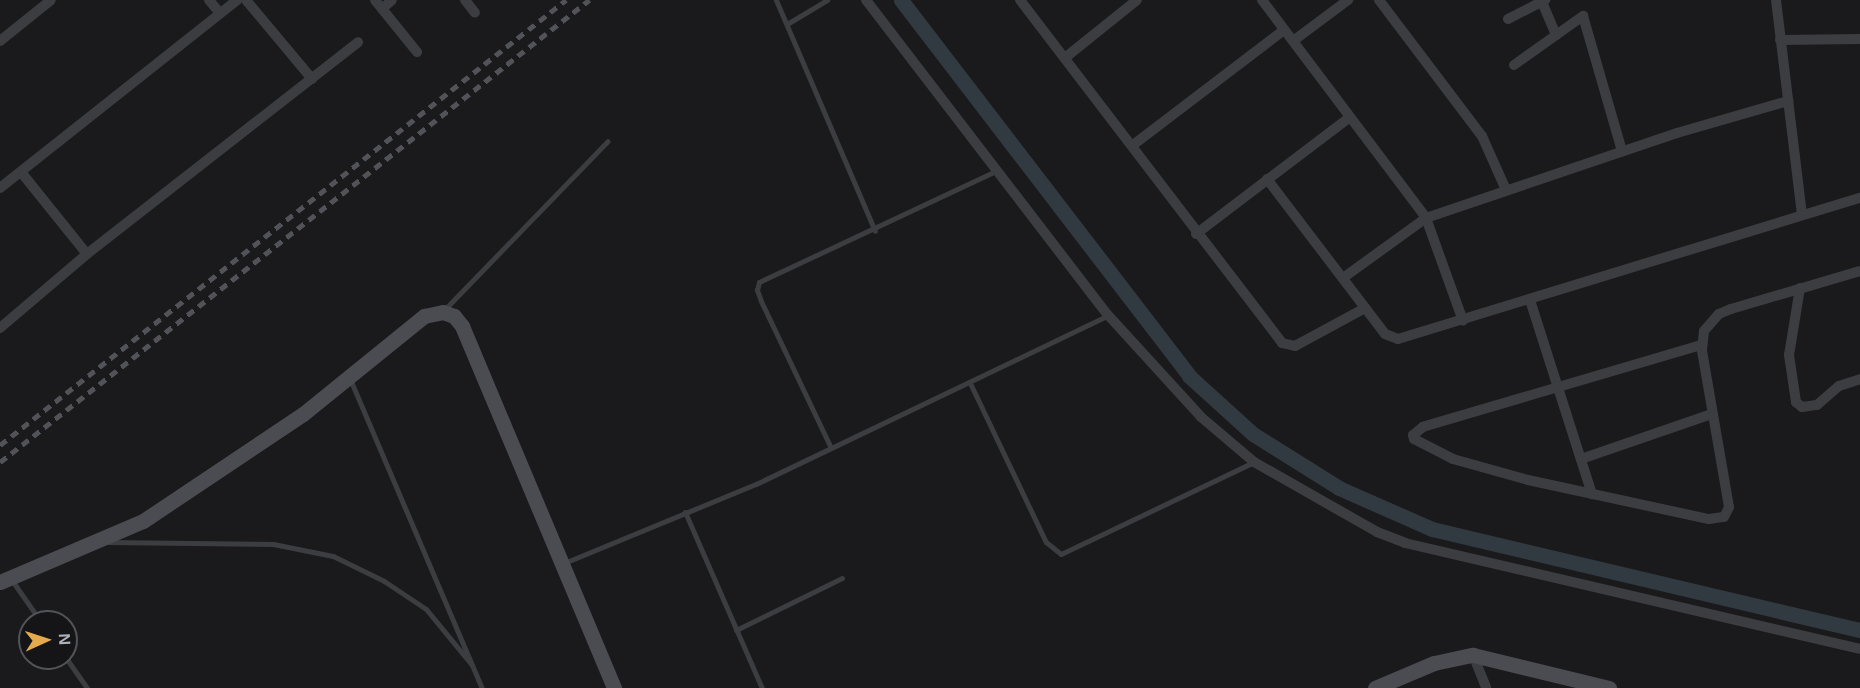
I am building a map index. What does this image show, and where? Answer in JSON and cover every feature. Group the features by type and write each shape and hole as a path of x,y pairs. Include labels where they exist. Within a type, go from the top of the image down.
{"street":[{"path":"0,41 51,0"},
{"path":"209,0 220,14"},
{"path":"0,188 237,0"},
{"path":"246,0 312,79"},
{"path":"392,0 379,4 417,52"},
{"path":"465,0 475,13"},
{"path":"866,0 999,169 1108,315 1201,417 1254,462 1377,532 1405,543 1860,649"},
{"path":"1020,0 1134,145 1196,234 1275,336 1288,346 1365,308"},
{"path":"1066,57 1137,0"},
{"path":"1262,0 1426,218 1464,321"},
{"path":"1293,41 1348,0"},
{"path":"1379,0 1482,136 1506,190"},
{"path":"1776,0 1802,214"},
{"path":"1508,19 1544,1 1556,35"},
{"path":"1514,65 1583,16 1622,151"},
{"path":"1134,145 1284,30"},
{"path":"1780,40 1860,39"},
{"path":"0,328 87,254 358,42"},
{"path":"1343,278 1426,218 1622,151 1788,100"},
{"path":"1196,234 1350,117"},
{"path":"21,172 87,254"},
{"path":"1268,179 1385,334 1398,339 1464,321 1802,214 1860,198"},
{"path":"1701,345 1422,427 1413,435 1414,439 1453,459 1592,494 1708,519 1724,517 1728,507 1701,345 1704,331 1719,314 1860,271"},
{"path":"1800,288 1789,355 1796,402 1802,407 1817,405 1839,386 1860,379"},
{"path":"1530,300 1592,494"},
{"path":"5,580 102,542 182,498 350,378 424,316 443,312 454,316 462,326 614,688"},
{"path":"1581,459 1712,414"},
{"path":"1375,688 1434,663 1473,655 1609,688"},
{"path":"1473,655 1486,688"}],"lane":[{"path":"776,0 875,231"},
{"path":"787,24 827,0"},
{"path":"443,312 608,141"},
{"path":"831,448 757,290 766,277 875,231 999,169"},
{"path":"560,564 831,448 1108,315"},
{"path":"350,378 482,688"},
{"path":"970,383 1046,542 1061,554 1254,462"},
{"path":"685,512 762,688"},
{"path":"102,542 273,544 333,556 384,582 426,609 472,665"},
{"path":"736,630 842,578"},
{"path":"5,580 31,610"},
{"path":"74,670 87,688"}],"waterway":[{"path":"901,0 1189,376 1253,434 1339,488 1432,529 1860,630"}],"railway":[{"path":"0,445 566,0"},
{"path":"0,462 589,0"}]}
